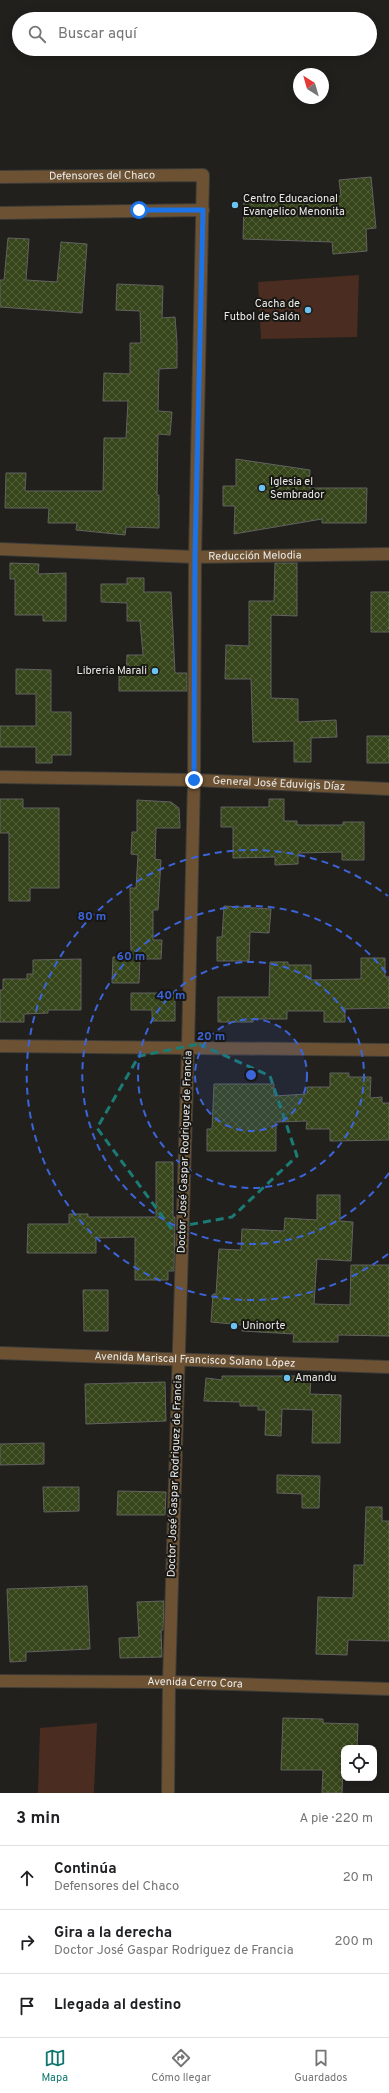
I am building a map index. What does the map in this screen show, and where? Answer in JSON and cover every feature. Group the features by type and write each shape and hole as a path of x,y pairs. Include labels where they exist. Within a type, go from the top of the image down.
{"street":[{"name":"Defensores del Chaco","path":"0,177 203,175"},
{"name":"Doctor José Gaspar Rodriguez de Francia","path":"168,1793 169,1682 188,1047 194,780 195,557 203,175"},
{"path":"0,214 202,212"},
{"name":"Reducción Melodia","path":"0,549 195,557 389,554"},
{"name":"General José Eduvigis Díaz","path":"0,777 194,780 389,789"},
{"path":"0,1046 389,1050"},
{"name":"Avenida Mariscal Francisco Solano López","path":"0,1353 178,1358 389,1367"},
{"name":"Avenida Cerro Cora","path":"0,1681 169,1682 389,1689"}],"highlighted area":[{"path":"199,1044 270,1076 297,1156 232,1217 171,1228 97,1128 139,1056"}],"shaded area":[{"name":"Cacha de Futbol de Salón","path":"359,275 357,337 261,339 258,282"},
{"path":"97,1723 94,1793 38,1793 40,1728"}],"building":[{"path":"371,177 376,228 366,229 367,251 333,254 332,242 243,239 244,201 315,203 314,198 341,196 339,180"},
{"path":"8,238 29,239 26,280 57,282 61,242 87,244 82,313 0,307 0,280 4,280"},
{"path":"117,284 163,286 162,318 175,317 177,342 177,368 159,369 158,411 172,412 170,435 158,434 157,495 159,495 159,528 126,527 125,535 76,530 77,523 48,523 49,508 5,508 6,473 26,473 25,491 103,491 104,438 126,438 128,401 103,401 104,373 130,374 130,343 141,343 140,311 116,310"},
{"path":"236,459 310,470 309,488 367,488 366,523 322,523 322,519 234,534 235,506 223,506 223,486 236,486"},
{"path":"10,563 39,564 38,574 66,573 66,621 43,621 43,615 15,615 15,579 10,579"},
{"path":"275,563 297,563 297,616 271,615 271,698 298,699 298,722 336,720 337,737 311,738 311,762 294,762 294,741 253,742 251,679 225,679 226,645 249,646 249,601 274,601"},
{"path":"127,578 144,578 144,592 171,592 175,673 187,673 187,691 119,691 119,676 126,676 127,655 143,655 140,621 127,621 127,603 101,602 101,584 127,584"},
{"path":"371,592 389,592 389,632 371,632"},
{"path":"16,669 51,670 51,712 71,712 71,755 52,755 52,763 36,763 36,747 0,747 0,726 36,726 36,694 16,694"},
{"path":"367,736 389,736 389,763 367,763"},
{"path":"0,799 23,799 23,808 59,808 59,888 30,888 30,901 9,901 9,833 0,833"},
{"path":"269,799 284,799 284,821 297,821 297,825 343,825 343,822 364,822 364,860 342,860 342,852 298,853 298,864 275,865 275,857 233,858 233,827 221,827 221,807 269,807"},
{"path":"137,800 171,802 179,808 180,828 156,828 155,859 161,860 158,910 153,910 153,940 162,940 161,959 140,959 139,983 112,983 113,957 131,957 130,888 136,888 138,855 131,854 132,832 137,832"},
{"path":"224,906 271,909 269,933 250,932 249,961 217,961 217,937 222,937"},
{"path":"361,958 385,958 385,977 389,977 389,1008 345,1009 345,1022 324,1022 324,1011 287,1011 287,1019 253,1019 253,1022 218,1022 218,997 269,997 270,962 288,962 288,965 311,965 311,980 361,979"},
{"path":"81,959 81,1010 48,1010 48,1013 24,1014 24,1022 0,1022 0,990 3,990 3,979 27,979 27,974 33,974 33,960"},
{"path":"131,993 175,993 175,1021 152,1021 152,1010 131,1010"},
{"path":"330,1073 349,1073 349,1077 371,1077 370,1098 382,1097 382,1103 389,1103 389,1140 330,1141 330,1129 306,1129 307,1121 276,1122 276,1151 207,1151 207,1129 212,1129 214,1084 274,1084 274,1096 307,1094 307,1087 330,1087"},
{"path":"156,1162 173,1162 173,1217 175,1217 174,1271 168,1271 168,1280 135,1280 135,1237 96,1238 96,1253 27,1253 28,1224 69,1224 69,1214 88,1214 88,1217 156,1217"},
{"path":"317,1195 340,1195 340,1221 353,1222 351,1261 317,1259 314,1304 350,1305 351,1265 389,1265 389,1336 338,1335 338,1342 293,1342 294,1334 242,1331 243,1325 211,1322 213,1294 216,1294 219,1249 241,1250 242,1229 284,1231 285,1218 317,1220"},
{"path":"83,1290 108,1290 108,1331 84,1331"},
{"path":"222,1376 311,1376 310,1394 341,1395 340,1443 312,1443 313,1410 282,1409 281,1436 265,1435 266,1410 258,1410 258,1406 240,1406 240,1402 204,1401 206,1378 222,1380"},
{"path":"165,1382 166,1421 86,1424 85,1384"},
{"path":"44,1443 44,1464 0,1465 0,1444"},
{"path":"277,1475 320,1476 319,1508 302,1508 302,1494 277,1493"},
{"path":"43,1487 79,1487 79,1511 44,1512"},
{"path":"118,1491 166,1492 165,1515 117,1515"},
{"path":"366,1507 382,1507 382,1521 389,1521 389,1641 348,1640 347,1655 316,1654 318,1597 353,1598 354,1565 364,1565"},
{"path":"87,1586 90,1649 26,1652 26,1661 10,1662 7,1589"},
{"path":"164,1601 163,1630 161,1630 162,1657 120,1658 119,1638 139,1637 137,1602"},
{"path":"283,1718 323,1719 323,1723 358,1724 357,1745 341,1745 342,1793 322,1793 323,1770 281,1770"}],"place":[{"name":"Centro Educacional Evangelico Menonita","path":"235,205"},
{"name":"Cacha de Futbol de Salón","path":"308,310"},
{"name":"Iglesia el Sembrador","path":"262,488"},
{"name":"Libreria Marali","path":"155,671"},
{"name":"Uninorte","path":"234,1326"},
{"name":"Amandu","path":"287,1378"}],"route":[{"path":"139,210 203,210 195,557 194,780"}]}
